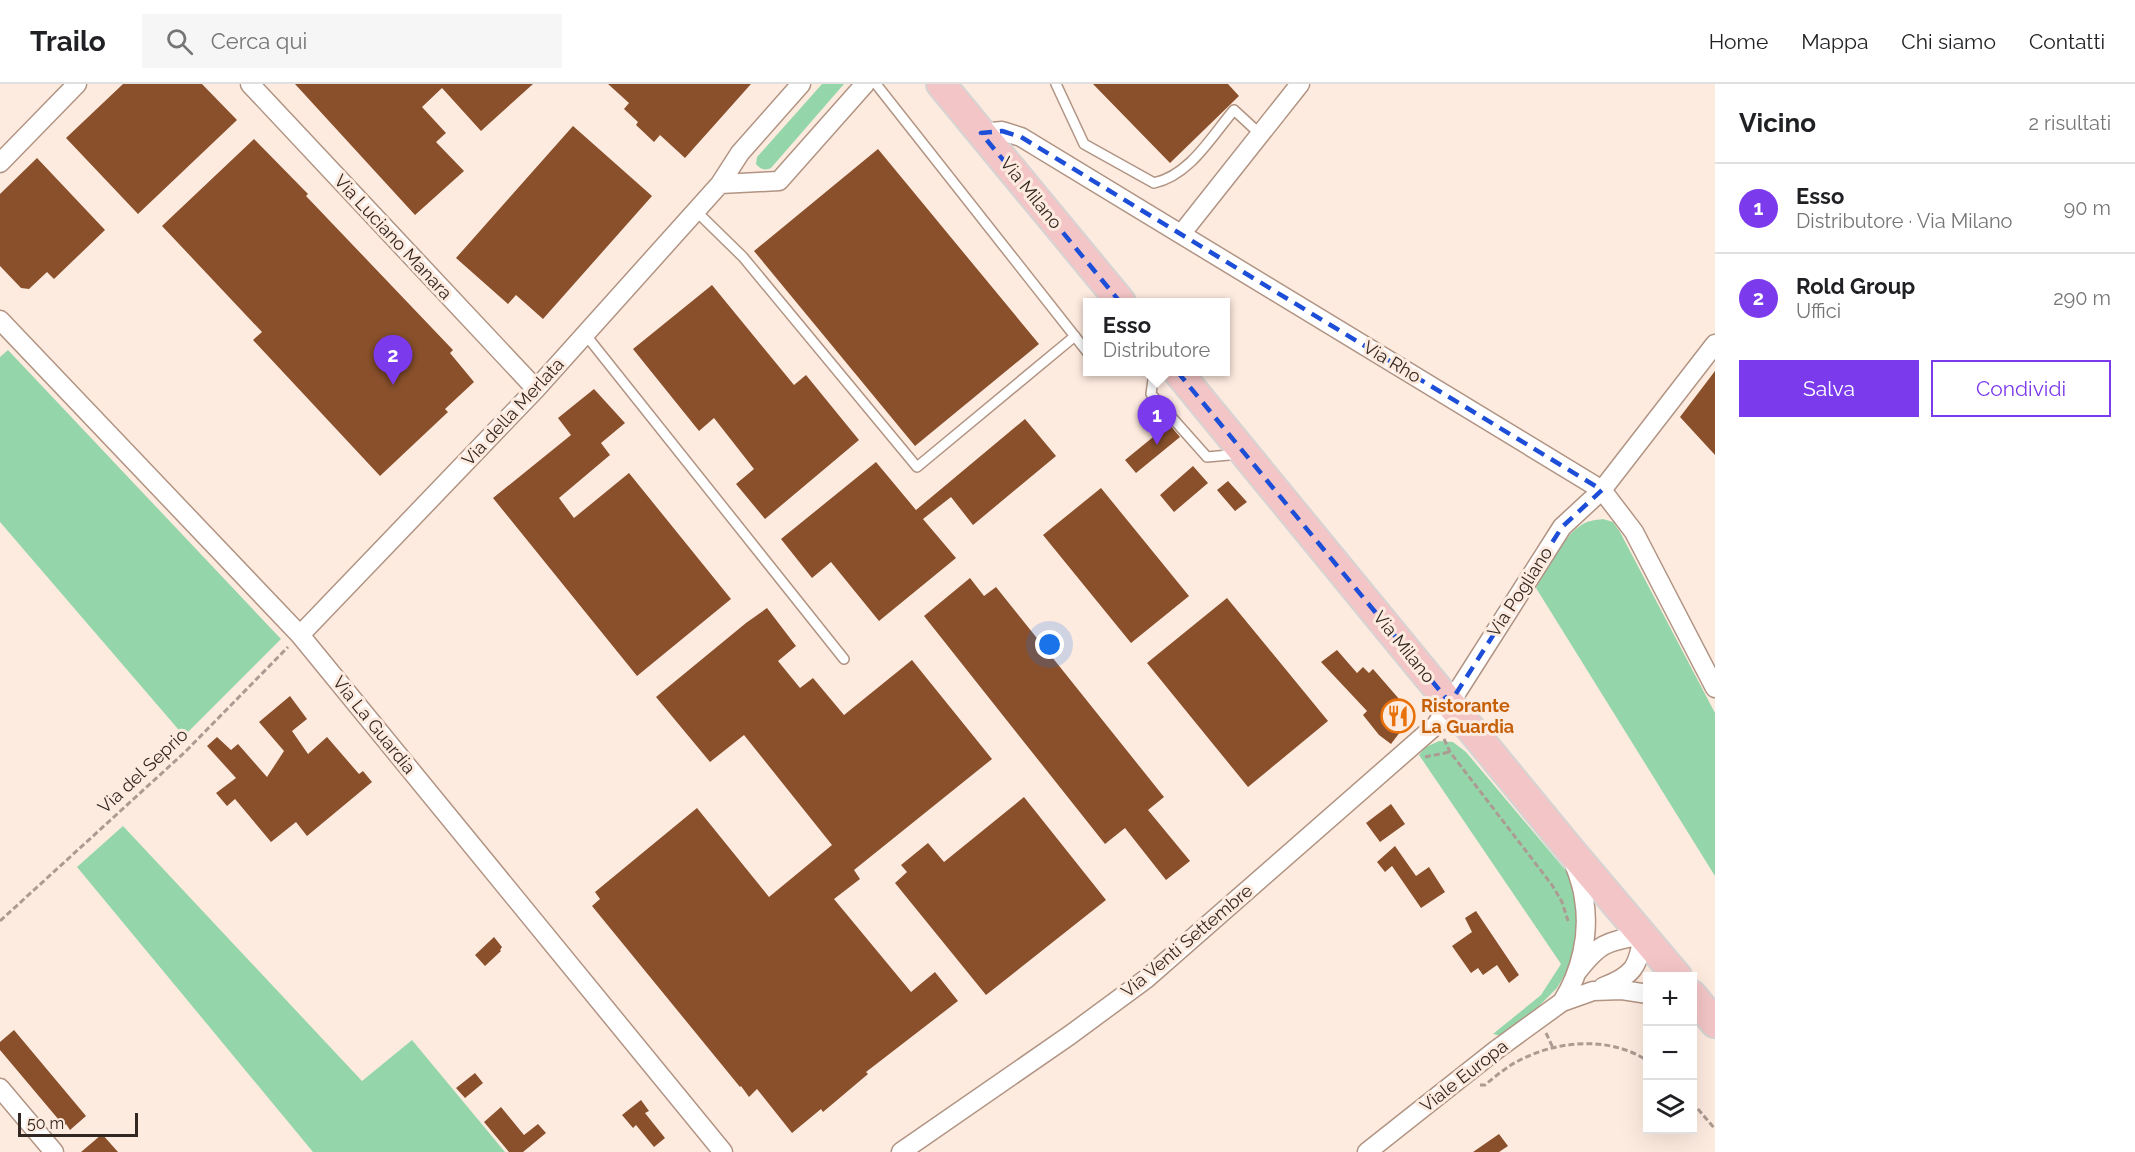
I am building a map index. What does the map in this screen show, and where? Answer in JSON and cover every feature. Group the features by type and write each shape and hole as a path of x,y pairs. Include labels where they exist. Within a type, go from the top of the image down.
{"main road":[{"name":"Via Milano","path":"941,84 1117,298"},
{"name":"Via Milano","path":"1181,376 1571,851 1674,972"}],"street":[{"path":"0,163 77,84"},
{"name":"Via Luciano Manara","path":"250,84 536,389"},
{"name":"Via della Merlata","path":"300,635 536,389 720,184 740,153 801,84"},
{"path":"720,184 779,181 865,84"},
{"path":"1182,233 1260,134 1294,86"},
{"name":"Via Rho","path":"981,133 1002,131 1021,137 1602,490 1634,532 1715,688"},
{"name":"Via La Guardia","path":"0,320 300,635 723,1152"},
{"name":"Via Pogliano","path":"1450,704 1562,527 1602,490 1715,344"},
{"name":"Via Venti Settembre","path":"901,1152 1070,1035 1146,979 1436,725 1450,704"},
{"name":"Viale Europa","path":"1562,1002 1577,972 1586,926 1584,898 1571,851"},
{"path":"1577,972 1592,952 1607,942 1643,935 1639,959 1630,972 1616,982 1593,991"},
{"name":"Viale Europa","path":"1367,1152 1451,1085 1562,1002 1593,991 1622,990 1643,993"},
{"path":"0,1088 54,1152"}],"lane":[{"path":"876,84 1083,346"},
{"path":"1056,84 1084,144 1154,183 1166,180 1183,171 1234,110 1260,134"},
{"path":"696,211 742,257 917,467 1075,336"},
{"path":"585,334 844,659"},
{"path":"1153,376 1151,394 1207,457 1245,454"}],"path":[{"name":"Via del Seprio","path":"0,921 185,752 300,635"},
{"path":"1552,885 1562,902 1569,928"},
{"path":"1539,1020 1553,1048"},
{"path":"1451,1085 1485,1085 1509,1066 1525,1058 1553,1048 1588,1043 1623,1049 1643,1059"},
{"path":"1697,1108 1715,1129"}],"highlighted area":[{"path":"1002,131 1021,137 1602,490 1562,527 1450,703 1417,663 981,133"}],"green space":[{"path":"822,84 844,84 771,168 759,167 756,164 757,157"},
{"path":"8,350 281,639 184,736 0,522 0,357"},
{"path":"1603,519 1613,522 1620,532 1715,713 1715,876 1536,588 1567,538 1585,523"},
{"path":"1439,741 1453,742 1466,752 1572,880 1579,932 1572,962 1557,988 1537,1008 1501,1036 1493,1034 1541,995 1561,964 1419,755 1426,747"},
{"path":"123,826 362,1081 412,1040 505,1152 313,1152 77,867"}],"building":[{"path":"123,84 202,84 237,120 138,214 66,138"},
{"path":"295,84 533,84 481,131 442,88 422,107 446,133 436,142 464,171 415,215"},
{"path":"608,84 751,84 685,158 660,135 654,142 636,125 638,122 624,109 629,103"},
{"path":"1093,84 1228,84 1239,96 1170,163"},
{"path":"573,126 652,196 543,319 516,295 508,304 456,258"},
{"path":"254,139 453,350 450,353 474,382 445,409 448,412 380,476 253,340 262,332 162,226"},
{"path":"878,149 1039,344 915,446 754,251"},
{"path":"37,158 105,230 54,279 47,272 29,289 21,288 0,266 0,194"},
{"path":"712,285 794,385 806,375 859,440 765,519 736,484 754,469 714,418 699,431 633,349"},
{"path":"1715,371 1715,455 1680,417"},
{"path":"594,389 625,423 601,443 610,455 559,498 574,518 629,473 731,599 637,676 493,498 571,435 558,418"},
{"path":"1025,419 1056,456 973,525 951,497 923,519 956,558 879,621 831,562 812,578 781,539 876,462 916,510"},
{"path":"1169,424 1180,437 1136,473 1125,460"},
{"path":"1193,466 1208,483 1174,512 1160,495"},
{"path":"1228,481 1247,502 1235,511 1217,490"},
{"path":"1101,488 1189,596 1131,643 1043,535"},
{"path":"970,578 984,596 996,587 1164,797 1148,810 1190,861 1166,880 1125,828 1105,844 924,616"},
{"path":"1227,598 1328,721 1248,787 1147,663"},
{"path":"767,608 796,646 778,661 800,688 813,678 844,715 912,660 992,759 854,870 860,879 834,899 911,992 935,972 958,1001 866,1072 868,1074 823,1112 821,1109 792,1133 757,1089 749,1097 740,1087 592,906 600,899 595,892 697,808 769,897 832,845 744,735 710,762 656,697"},
{"path":"1337,650 1357,673 1363,667 1369,673 1373,669 1413,715 1391,744 1379,735 1363,715 1367,711 1321,662"},
{"path":"290,696 307,719 292,731 308,754 327,737 359,774 363,771 372,782 307,836 296,822 271,842 235,799 227,806 216,793 236,778 207,746 217,737 231,750 238,744 267,777 284,751 259,722"},
{"path":"1024,797 1106,900 986,995 895,883 907,872 901,865 928,843 944,862"},
{"path":"1391,804 1405,824 1380,842 1366,823"},
{"path":"1395,846 1416,876 1429,867 1445,892 1421,908 1392,866 1385,872 1377,862"},
{"path":"1476,911 1519,975 1509,983 1497,965 1483,975 1478,968 1471,973 1452,946 1472,932 1465,918"},
{"path":"494,937 502,947 501,951 485,966 475,955"},
{"path":"14,1030 86,1116 70,1130 66,1124 64,1126 0,1050 0,1042"},
{"path":"475,1073 483,1083 465,1098 456,1088"},
{"path":"641,1100 649,1111 645,1113 665,1138 654,1147 636,1125 633,1128 622,1115"},
{"path":"501,1107 524,1135 538,1124 546,1133 523,1152 509,1152 484,1122"},
{"path":"102,1134 118,1152 81,1152 94,1141"},
{"path":"1499,1134 1508,1146 1499,1152 1473,1152"}],"place":[{"name":"Rold Group","path":"393,385"},
{"name":"Esso","path":"1157,445"},
{"name":"Ristorante La Guardia","path":"1398,716"}]}
